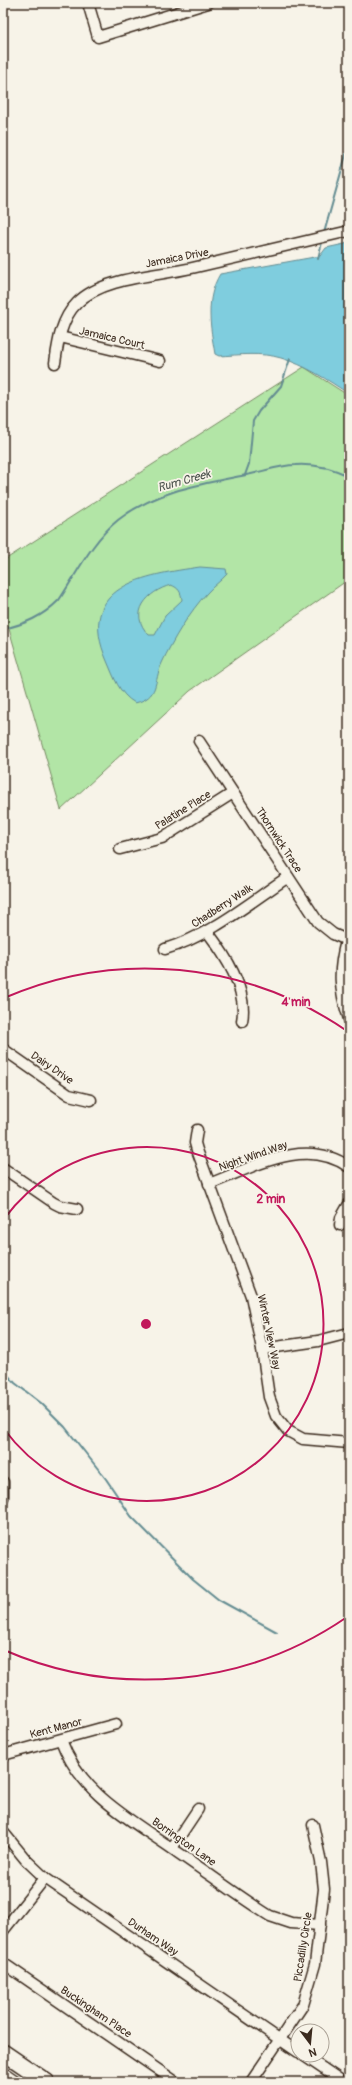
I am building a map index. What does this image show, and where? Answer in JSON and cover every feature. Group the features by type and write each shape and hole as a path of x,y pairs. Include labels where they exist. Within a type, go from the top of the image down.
{"highway":[{"path":"3,2052 47,2082"},
{"path":"3,2075 12,2082"}],"street":[{"path":"88,3 98,37 208,3"},
{"name":"Jamaica Drive","path":"55,362 60,336 67,316 76,304 86,295 103,287 133,279 181,271 349,231"},
{"name":"Jamaica Court","path":"60,336 160,361"},
{"name":"Thornwick Trace","path":"199,741 318,922 333,934 348,941"},
{"name":"Palatine Place","path":"120,849 162,838 233,793"},
{"name":"Chadberry Walk","path":"165,949 187,942 207,931 288,877"},
{"path":"207,931 220,948 239,988 243,1007 242,1021"},
{"path":"348,941 340,964 340,976 344,1002 349,1019"},
{"name":"Dairy Drive","path":"3,1049 69,1094 91,1100"},
{"name":"Winter View Way","path":"197,1130 195,1143 250,1296 262,1349 269,1397 276,1416 283,1426 293,1434 303,1439 349,1443"},
{"name":"Night Wind Way","path":"210,1184 283,1156 296,1153 312,1153 328,1157 349,1167"},
{"path":"3,1168 54,1203 60,1206 77,1209"},
{"path":"340,1225 341,1218 349,1204"},
{"path":"262,1349 313,1342 349,1333"},
{"path":"3,1482 3,1498"},
{"name":"Kent Manor","path":"3,1755 116,1724"},
{"name":"Borrington Lane","path":"61,1740 70,1761 92,1790 113,1809 270,1916 291,1923 320,1925"},
{"path":"172,1848 198,1810"},
{"name":"Piccadilly Circle","path":"251,2082 302,2005 309,1988 315,1964 324,1877 313,1825"},
{"name":"Durham Way","path":"3,1832 26,1860 45,1878 290,2047"},
{"path":"3,1931 45,1878"},
{"name":"Buckingham Place","path":"3,1963 176,2082"},
{"path":"315,2063 343,2082"}],"green space":[{"path":"304,367 349,396 349,579 190,691 61,810 3,608 3,561"}],"water":[{"path":"349,243 349,394 308,369 281,358 258,354 219,356 215,354 210,323 210,313 212,293 220,274 320,256 326,248"},
{"path":"200,567 226,569 227,574 209,590 194,608 182,626 162,663 152,693 143,700 135,703 121,690 107,661 99,635 100,615 107,600 120,588 138,580 179,570","holes":["171,585 176,587 179,591 182,600 165,616 155,635 149,635 143,627 140,619 140,611 143,604 155,592"]}],"waterway":[{"path":"324,233 349,144"},
{"path":"318,259 322,242"},
{"path":"245,475 249,464 253,421 259,411 281,386 290,359"},
{"name":"Rum Creek","path":"3,629 19,625 33,619 53,606 59,600 93,547 109,528 132,510 147,502 179,490 290,465 317,466 349,476"},
{"path":"3,1370 15,1383 41,1403 65,1427 106,1479 131,1516 193,1579 219,1600 277,1632"}]}
